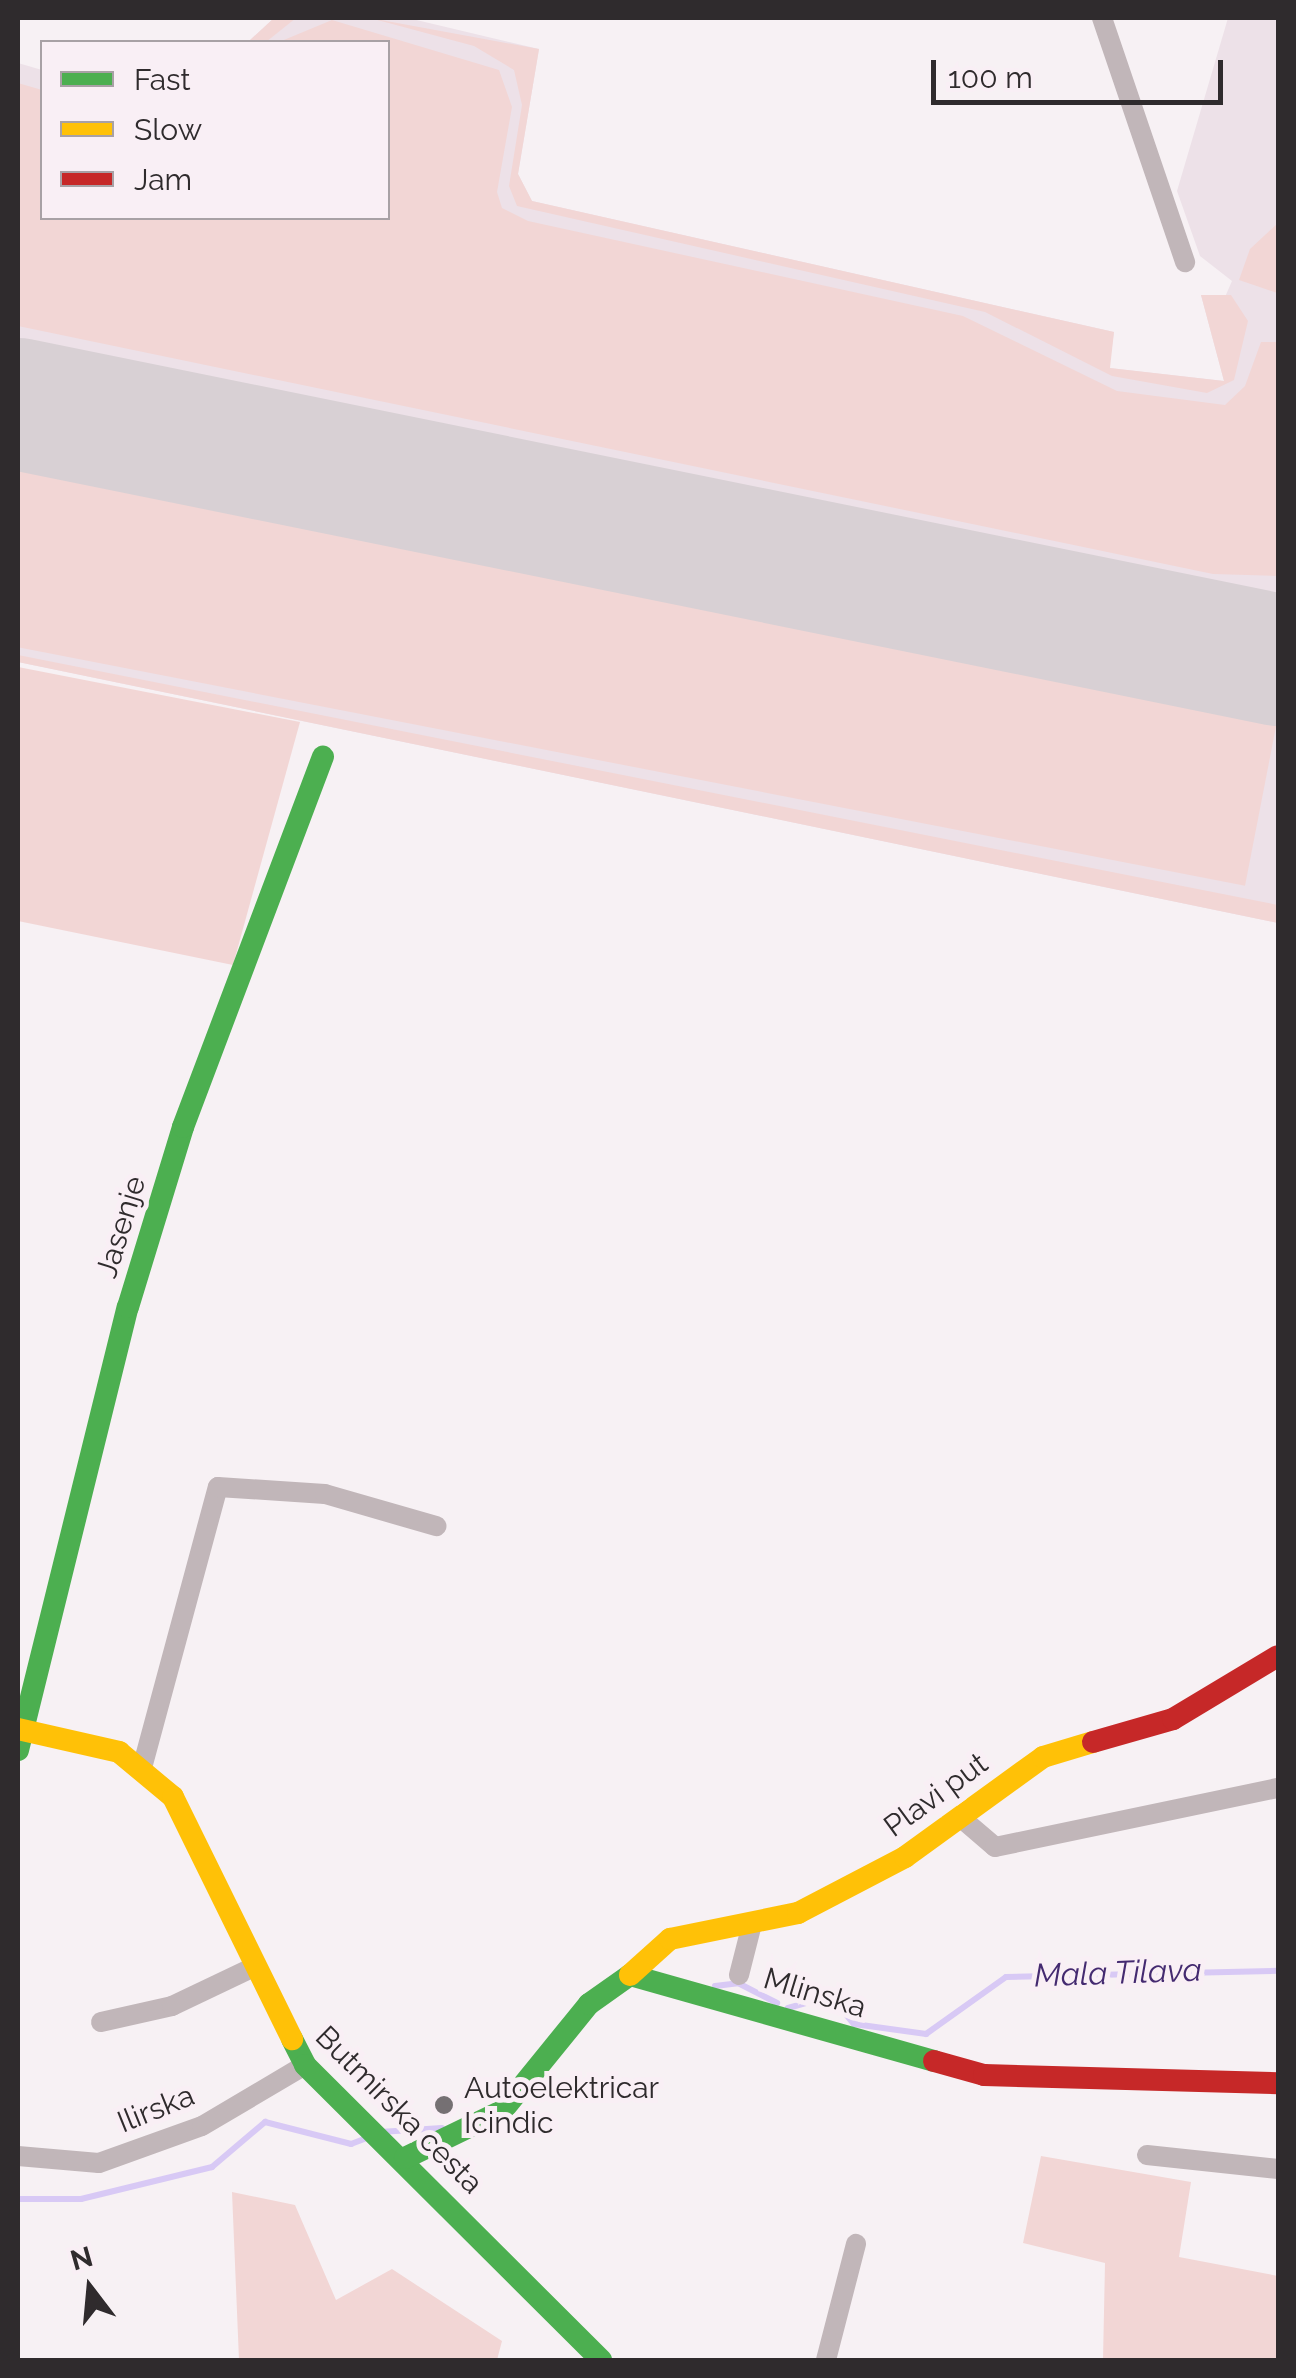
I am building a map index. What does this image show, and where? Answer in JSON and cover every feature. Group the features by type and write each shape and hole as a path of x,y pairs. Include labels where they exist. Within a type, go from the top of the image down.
{"street":[{"path":"1102,18 1185,262"},
{"name":"Jasenje","path":"19,1736 183,1127 323,757"},
{"path":"142,1768 218,1487 325,1494 436,1526"},
{"name":"Plavi put","path":"641,1963 670,1938 798,1913 960,1817 1043,1757 1173,1718 1278,1656"},
{"name":"Butmirska cesta","path":"19,1736 89,1739 142,1768 190,1822 305,2065 397,2150 601,2360"},
{"path":"960,1817 994,1847 1278,1788"},
{"path":"740,1975 752,1924"},
{"path":"397,2150 502,2111 589,2004 641,1963"},
{"name":"Mlinska","path":"641,1963 984,2075 1278,2083"},
{"path":"101,2022 172,2006 256,1966"},
{"name":"Ilirska","path":"18,2156 74,2166 118,2157 202,2126 305,2065"},
{"path":"1147,2155 1278,2169"},
{"path":"826,2360 856,2244"}],"shaded area":[{"path":"274,18 408,18 539,49 518,174 532,201 1114,332 1109,368 1224,381 1201,295 1225,297 1232,281 1200,256 1177,191 1228,18 1278,18 1278,923 18,662 18,63 40,69 40,220 390,220 390,40 250,40"},
{"path":"274,18 296,18 268,40 250,40"},
{"path":"370,18 539,49 518,174 532,201 1114,332 1110,368 1224,381 1201,295 1231,295 1248,321 1234,380 1207,393 1112,376 985,312 517,206 509,186 522,105 514,70 474,46"},
{"path":"332,20 499,70 512,107 497,192 502,208 528,221 963,316 1117,391 1225,405 1245,386 1261,342 1278,342 1278,576 1213,574 18,326 18,83 40,89 40,220 390,220 390,40 284,40"},
{"path":"1278,223 1277,293 1239,280 1250,249"},
{"path":"18,469 1278,714 1245,886 18,647"},
{"path":"18,655 1278,905 1278,923 18,662"},
{"path":"18,667 300,722 233,965 18,921"},
{"path":"1041,2156 1191,2182 1179,2257 1278,2276 1278,2360 1103,2360 1105,2263 1023,2243"},
{"path":"232,2192 295,2205 336,2300 392,2269 502,2341 497,2360 239,2360"}],"waterway":[{"name":"Mala Tilava","path":"788,2008 831,1996 854,2024 926,2034 1006,1977 1278,1971"},
{"name":"Mala Tilava","path":"715,1986 738,1983 777,2003"},
{"name":"Mala Tilava","path":"18,2199 81,2199 212,2167 265,2122 351,2144 369,2137"},
{"path":"380,2132 442,2128"}],"taxiway":[{"path":"1198,644 1278,637"}],"runway":[{"path":"18,404 1278,660"}],"traffic: fast":[{"path":"18,1750 128,1307 183,1127 323,757"},
{"path":"405,2158 502,2111 589,2004 630,1975 934,2061"},
{"path":"292,2039 305,2065 601,2360"}],"traffic: slow":[{"path":"18,1729 119,1752 173,1797 292,2039"},
{"path":"630,1975 670,1939 798,1913 905,1857 1043,1757 1093,1742"}],"traffic: jam":[{"path":"1093,1742 1173,1719 1278,1656"},
{"path":"934,2061 984,2075 1278,2083"}],"place":[{"name":"Autoelektricar Icindic","path":"444,2105"}]}
